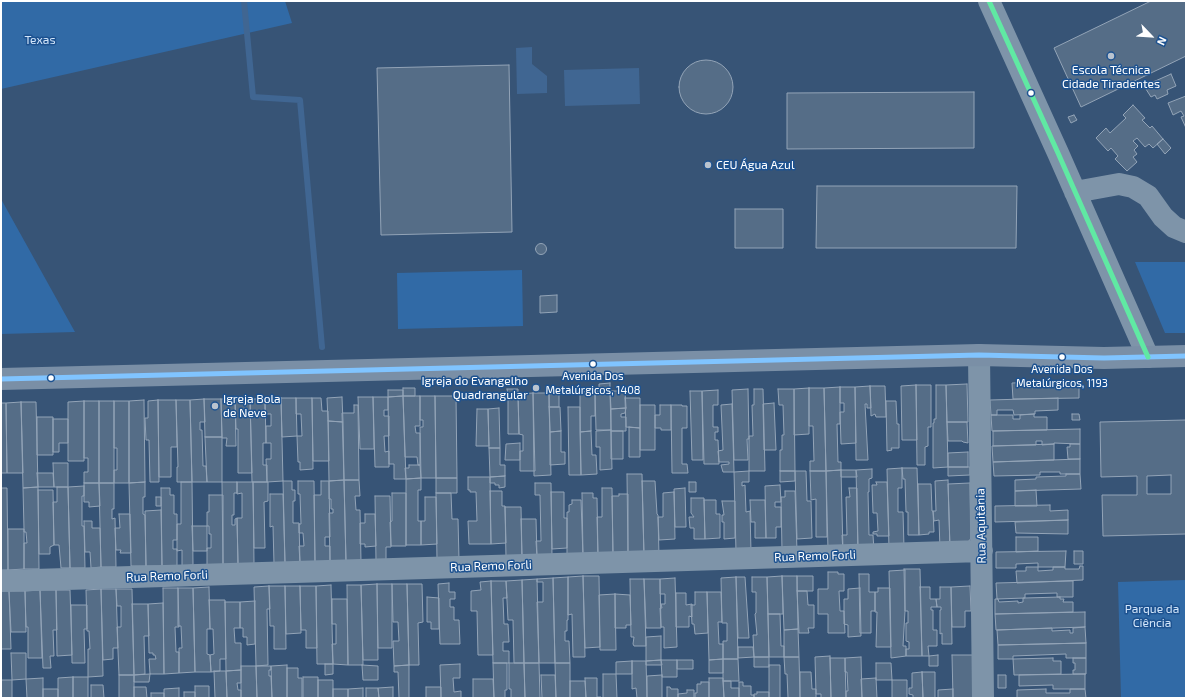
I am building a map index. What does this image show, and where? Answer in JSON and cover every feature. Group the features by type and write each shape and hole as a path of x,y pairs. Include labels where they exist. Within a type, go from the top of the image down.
{"main road":[{"path":"1,378 978,354 1092,358 1186,356"}],"street":[{"path":"989,1 1148,357"},
{"path":"1075,192 1119,184 1133,187 1148,196 1163,217 1174,227 1186,232"},
{"name":"Rua Aquitânia","path":"978,354 983,698"},
{"name":"Rua Remo Forli","path":"1,582 982,551"}],"green space":[{"name":"Texas","path":"1,1 285,1 292,23 1,89"},
{"path":"1,199 75,332 1,334"},
{"path":"1135,262 1186,262 1186,333 1165,333"},
{"path":"522,270 523,326 398,329 397,273"},
{"name":"Parque da Ciência","path":"1186,580 1186,698 1121,698 1118,582"}],"shaded area":[{"path":"532,47 532,64 547,76 547,93 517,94 516,48"},
{"path":"639,68 640,104 565,106 564,70"}],"building":[{"name":"Escola Técnica Cidade Tiradentes","path":"1151,1 1186,1 1186,56 1081,107 1054,48"},
{"path":"701,60 711,60 725,68 731,77 733,87 731,97 725,106 711,114 701,114 691,109 684,102 679,92 679,82 684,72 691,65"},
{"path":"509,65 512,232 381,235 377,68"},
{"path":"1171,74 1176,86 1167,90 1168,94 1157,99 1155,95 1151,97 1144,86"},
{"path":"974,92 974,148 787,149 787,93"},
{"path":"1186,96 1186,128 1181,117 1184,116 1181,111 1173,115 1168,103"},
{"path":"1133,105 1145,118 1142,120 1150,128 1152,126 1163,139 1153,148 1149,144 1145,147 1137,138 1133,141 1138,146 1134,150 1137,154 1133,157 1137,162 1127,171 1115,159 1118,156 1111,148 1108,151 1096,138 1106,128 1110,133 1126,118 1123,115"},
{"path":"1074,115 1077,120 1071,123 1068,117"},
{"path":"1163,139 1171,148 1165,154 1157,144"},
{"path":"817,186 1017,186 1016,248 816,248"},
{"path":"735,209 783,209 783,248 735,248"},
{"path":"541,243 545,245 547,249 545,253 541,255 537,253 535,249 537,245"},
{"path":"557,295 557,312 540,313 540,296"},
{"path":"1067,381 1068,383 1079,383 1079,398 1013,399 1012,383"},
{"path":"610,383 610,391 599,391 599,384"},
{"path":"967,384 968,422 947,422 946,385"},
{"path":"916,385 931,385 931,427 928,427 928,446 925,447 925,465 917,465"},
{"path":"916,385 917,440 902,440 901,386"},
{"path":"936,385 946,385 948,467 933,468 933,423 934,419 936,419"},
{"path":"870,386 885,386 886,417 876,417 875,414 871,416"},
{"path":"870,386 871,408 867,408 867,404 865,404 868,460 856,460 855,387"},
{"path":"840,387 840,424 837,424 838,462 841,462 841,470 826,471 824,388"},
{"path":"840,387 855,387 856,443 841,444 840,412 844,412 844,403 840,403"},
{"path":"403,388 415,388 415,396 403,396"},
{"path":"809,388 824,388 826,471 810,471 810,461 814,461 813,426 809,426"},
{"path":"809,388 809,434 794,435 794,389"},
{"path":"507,389 518,389 518,394 508,394"},
{"path":"748,389 748,460 734,460 732,390"},
{"path":"754,389 763,389 765,471 749,471 749,436 753,436 752,405 754,405"},
{"path":"778,389 794,389 795,471 780,471 780,450 782,450 782,435 784,435 783,405 779,405"},
{"path":"388,390 403,390 403,396 388,397"},
{"path":"718,390 718,405 713,405 713,427 718,427 718,432 715,432 715,440 718,440 719,464 704,464 702,391"},
{"path":"595,391 610,391 611,430 596,430"},
{"path":"595,391 595,416 591,416 591,431 580,432 580,392"},
{"path":"610,391 625,391 626,408 611,409"},
{"path":"690,391 702,391 703,460 692,460"},
{"path":"559,392 559,407 549,407 549,393"},
{"path":"533,393 549,393 551,475 534,476"},
{"path":"533,393 535,471 520,471 520,451 523,451 523,435 519,434 518,394"},
{"path":"508,394 518,394 519,434 508,434"},
{"path":"403,396 406,479 394,479 394,464 389,464 388,397"},
{"path":"403,396 420,396 420,426 415,426 416,433 420,433 420,465 418,465 417,457 405,457"},
{"path":"420,396 435,396 436,478 421,478 420,427 423,427 423,420 420,420"},
{"path":"435,396 456,396 457,478 436,478"},
{"path":"342,397 343,422 328,421 327,398"},
{"path":"358,397 373,397 374,449 360,449"},
{"path":"373,397 388,397 388,410 384,410 384,416 389,416 389,436 384,436 385,452 389,451 389,467 375,467"},
{"path":"281,398 296,398 297,436 282,437"},
{"path":"281,398 283,481 267,482 266,459 271,459 271,443 266,443 266,426 271,426 271,414 265,414 265,399"},
{"path":"296,398 312,398 313,469 300,470 300,462 298,462 297,436 302,436 301,414 296,414"},
{"path":"312,398 321,398 322,411 328,411 329,461 313,461"},
{"path":"625,398 640,398 640,428 626,427"},
{"path":"1058,398 1058,410 1035,411 1035,414 1014,415 1013,410 997,410 997,415 991,415 990,400"},
{"path":"204,399 205,422 200,422 200,430 202,430 203,466 206,466 207,482 192,482 190,400"},
{"path":"204,399 221,399 222,437 205,437"},
{"path":"221,399 235,399 236,446 226,446 227,438 222,438"},
{"path":"235,399 250,399 252,473 238,473 238,429 236,429"},
{"path":"250,399 265,399 266,443 263,443 263,465 267,465 267,482 252,482"},
{"path":"144,400 145,482 129,483 129,401"},
{"path":"158,400 176,400 177,447 171,447 171,477 159,477"},
{"path":"158,400 159,482 150,482 149,440 146,440 145,418 148,418 148,401"},
{"path":"176,400 190,400 192,482 177,482"},
{"path":"84,401 99,401 99,483 84,483 84,472 88,472 88,458 84,458"},
{"path":"84,401 84,461 68,461 68,402"},
{"path":"99,401 114,401 114,483 99,483"},
{"path":"114,401 129,401 129,483 114,483 114,470 117,470 117,448 114,448"},
{"path":"886,401 896,401 897,424 899,424 899,448 891,448 892,450 887,451"},
{"path":"21,402 36,402 38,487 23,488"},
{"path":"21,402 23,473 7,473 6,403"},
{"path":"1,403 6,403 7,473 1,473"},
{"path":"774,403 776,450 764,450 763,404"},
{"path":"732,404 734,472 723,472 721,465 729,464 729,462 719,462 718,451 723,450 721,405"},
{"path":"354,405 358,405 359,480 344,480 342,413 354,413"},
{"path":"640,405 655,405 655,450 640,450"},
{"path":"660,405 671,405 671,430 661,430 661,428 655,428 655,415 660,415"},
{"path":"671,405 687,406 687,428 682,428 682,464 687,464 688,473 672,473"},
{"path":"549,407 560,407 561,431 550,432"},
{"path":"568,407 580,407 581,475 569,475"},
{"path":"499,408 500,448 489,448 488,409"},
{"path":"626,408 625,413 621,414 621,417 626,417 626,431 611,431 611,409"},
{"path":"477,409 488,409 489,446 476,446"},
{"path":"1034,414 1034,417 1047,417 1047,430 992,431 991,415 1013,415 1013,419 1020,419 1020,415"},
{"path":"1072,414 1079,414 1080,420 1072,420"},
{"path":"37,417 53,417 53,455 37,455"},
{"path":"53,419 68,419 68,443 59,443 59,452 53,452"},
{"path":"1186,420 1186,534 1103,536 1102,495 1137,495 1137,476 1101,477 1100,422","holes":["1171,475 1171,494 1147,494 1147,476"]},
{"path":"328,421 343,422 344,480 329,481"},
{"path":"947,422 967,422 968,443 962,441 948,441"},
{"path":"629,427 640,428 640,457 629,457"},
{"path":"1080,429 1080,444 1054,443 1042,445 1042,441 1036,441 1036,445 993,446 993,431"},
{"path":"611,430 612,469 600,470 600,447 596,447 596,431"},
{"path":"561,431 561,452 565,452 565,464 550,465 550,432"},
{"path":"591,431 592,455 596,455 597,474 581,475 580,432"},
{"path":"611,431 623,431 623,459 611,459"},
{"path":"205,437 222,437 222,482 207,482"},
{"path":"520,443 520,460 505,460 506,444"},
{"path":"1054,444 1054,460 993,462 992,446"},
{"path":"1070,444 1080,444 1080,459 1068,459 1067,447 1070,447"},
{"path":"489,448 500,448 500,465 505,465 505,476 490,477"},
{"path":"968,452 968,467 948,467 948,453"},
{"path":"1080,459 1080,474 1040,472 1040,475 994,476 993,462"},
{"path":"53,463 68,463 68,487 54,487"},
{"path":"409,465 420,465 421,478 406,479 405,468 409,468"},
{"path":"948,467 970,467 970,475 948,476"},
{"path":"902,468 902,488 898,488 898,512 903,512 904,548 889,549 887,469"},
{"path":"902,468 917,468 919,535 908,535 908,512 906,512 905,479 903,479"},
{"path":"872,469 872,478 869,479 868,492 869,535 873,535 874,551 858,551 856,470"},
{"path":"841,470 843,552 828,550 826,471"},
{"path":"841,470 856,470 857,477 841,477"},
{"path":"749,471 749,482 742,482 742,486 745,485 746,512 750,511 751,552 736,552 734,472"},
{"path":"780,471 795,471 795,481 780,482"},
{"path":"795,471 806,471 807,501 811,501 812,538 797,539"},
{"path":"810,471 826,471 827,537 816,537 816,499 811,500"},
{"path":"37,473 53,473 54,487 38,487"},
{"path":"627,474 642,474 644,556 628,556"},
{"path":"1066,474 1080,474 1081,489 1015,491 1015,480 1036,479 1036,477 1066,476"},
{"path":"505,476 505,487 499,488 499,485 490,483 490,477"},
{"path":"468,477 490,477 491,544 469,544 468,521 477,521 476,492 470,492 470,490 468,490"},
{"path":"421,478 421,490 418,490 418,521 421,521 421,545 406,545 406,479"},
{"path":"436,478 457,478 457,493 436,493"},
{"path":"344,480 346,562 330,562 329,513 333,513 333,509 331,509 331,499 329,499 329,481"},
{"path":"344,480 359,480 360,496 355,496 356,510 360,510 361,562 346,562"},
{"path":"948,480 950,549 940,549 939,520 934,521 933,511 936,511 935,481"},
{"path":"283,481 292,481 292,490 295,490 295,501 293,501 293,523 299,523 300,563 285,563"},
{"path":"298,481 314,481 315,562 300,563 299,546 304,546 303,533 299,533 299,524 301,524"},
{"path":"321,481 329,481 330,537 325,537 325,546 330,546 330,562 315,562 314,495 321,495"},
{"path":"642,481 655,481 659,556 644,556"},
{"path":"145,482 143,514 145,515 146,566 131,566 129,483"},
{"path":"181,482 192,482 193,565 182,566 182,550 177,551 177,524 181,524"},
{"path":"222,482 237,482 237,493 234,493 234,515 232,515 232,525 235,525 235,519 237,518 238,564 223,565"},
{"path":"237,482 253,482 254,564 238,564 237,518 242,518 242,493 237,494"},
{"path":"253,482 268,482 268,501 264,502 265,548 254,548"},
{"path":"689,482 696,482 696,492 689,492"},
{"path":"876,482 887,482 889,536 877,536 877,534 873,534 873,532 878,531 877,513 873,513 872,485 877,485"},
{"path":"84,483 99,483 100,506 89,507 89,502 84,502"},
{"path":"99,483 114,483 114,509 112,509 112,519 115,518 116,567 101,567"},
{"path":"535,483 551,483 552,557 537,557 536,541 541,541 540,495 535,495"},
{"path":"970,483 971,538 969,541 950,549 948,484"},
{"path":"918,484 931,484 934,532 929,532 929,534 919,535"},
{"path":"780,485 781,502 775,502 775,507 781,507 781,527 776,527 776,538 766,538 765,486"},
{"path":"84,486 84,496 82,496 82,526 84,526 85,568 70,568 68,487"},
{"path":"38,487 39,569 24,569 24,543 27,543 26,532 24,532 23,488"},
{"path":"57,487 68,487 70,568 61,568 59,545 54,545 53,502 57,502"},
{"path":"1,488 7,488 8,570 1,570"},
{"path":"161,488 170,488 170,495 174,495 174,514 177,514 177,540 173,540 173,549 177,549 177,566 162,566"},
{"path":"602,488 612,488 613,556 598,557 597,517 602,517"},
{"path":"685,488 686,527 675,527 674,489"},
{"path":"849,488 857,488 858,551 843,552 842,535 847,535 846,497 850,497"},
{"path":"38,490 53,490 54,545 50,547 50,554 39,554"},
{"path":"1036,490 1037,506 1015,506 1015,491"},
{"path":"490,491 502,491 502,506 505,506 506,543 491,544"},
{"path":"785,491 795,491 797,551 782,551 781,497 785,497"},
{"path":"551,492 564,492 564,518 567,518 567,548 552,549"},
{"path":"674,492 675,539 659,540 658,517 663,517 663,493"},
{"path":"392,493 406,493 406,546 391,546 390,522 392,521"},
{"path":"436,493 451,493 452,519 458,519 459,560 437,560"},
{"path":"582,493 593,493 593,498 597,498 598,557 583,557"},
{"path":"270,494 283,494 285,563 274,564 273,526 270,527"},
{"path":"619,494 628,494 628,556 613,556 612,496 619,496"},
{"path":"209,495 223,495 223,565 207,565 207,548 211,548 211,534 209,534 209,526 207,526"},
{"path":"375,496 390,496 391,547 386,547 386,561 376,561"},
{"path":"156,497 161,497 161,506 156,506"},
{"path":"425,497 436,497 437,544 421,545 421,521 425,521"},
{"path":"691,498 704,498 705,539 694,539 694,528 690,528 689,517 694,517 691,513"},
{"path":"572,500 581,500 583,557 567,557 567,512 569,512 569,505 572,504"},
{"path":"704,500 716,500 716,514 720,514 720,538 705,539"},
{"path":"750,500 765,500 766,538 755,538 755,522 751,522"},
{"path":"722,501 735,501 735,538 724,539 724,522 722,522 722,515 724,515"},
{"path":"1050,505 1050,511 1068,510 1068,520 995,522 995,506"},
{"path":"505,507 521,507 522,558 506,558"},
{"path":"161,510 162,566 146,566 145,511"},
{"path":"119,514 130,514 131,553 120,553 121,550 116,550 115,528 120,528"},
{"path":"365,514 375,514 376,546 365,547 365,544 360,544 360,523 365,523"},
{"path":"521,519 536,519 537,557 522,558"},
{"path":"1068,520 1068,534 1016,533 1015,522"},
{"path":"84,521 92,521 92,528 100,528 101,567 91,568 90,552 85,552"},
{"path":"192,526 207,526 207,551 193,551"},
{"path":"8,529 24,529 24,569 8,570"},
{"path":"1016,537 1038,537 1038,551 1016,552"},
{"path":"1066,551 1065,567 1038,567 1038,563 1016,564 1016,568 996,568 996,552"},
{"path":"1074,551 1083,551 1083,564 1074,564"},
{"path":"1080,566 1083,566 1083,580 1017,583 1016,571 1026,571 1026,567 1038,567 1038,571 1053,570 1053,567 1079,569"},
{"path":"904,569 920,569 922,656 906,656 906,649 909,649 909,642 906,641 908,611 905,611"},
{"path":"905,570 903,646 906,646 906,656 891,658 889,571"},
{"path":"828,572 838,572 838,574 844,574 844,591 839,591 840,611 844,611 845,633 828,633 828,614 818,614 818,589 828,589"},
{"path":"859,574 869,574 869,592 875,592 875,611 871,611 871,633 860,633"},
{"path":"583,576 599,576 600,647 585,648"},
{"path":"583,576 585,657 573,657 572,614 568,615 568,577"},
{"path":"782,576 797,576 798,629 784,630"},
{"path":"782,576 783,614 768,614 767,577"},
{"path":"797,576 813,576 813,591 797,591"},
{"path":"568,577 568,620 567,631 565,631 565,641 569,641 570,663 555,663 553,578"},
{"path":"736,577 745,577 749,638 738,638"},
{"path":"736,577 738,659 723,659 723,641 727,641 727,623 722,623 721,578"},
{"path":"752,577 767,577 769,657 754,657 753,635 757,635 755,614 756,592 752,592"},
{"path":"553,578 555,663 539,663 537,602 543,602 543,582 537,582 537,579"},
{"path":"675,578 677,647 664,648 664,627 661,627 660,608 662,608 661,604 665,604 665,594 660,594 660,579"},
{"path":"537,579 539,663 524,663 522,580"},
{"path":"630,579 644,579 646,646 634,646 634,637 631,637"},
{"path":"644,579 660,579 661,628 646,628"},
{"path":"522,580 524,663 514,663 513,620 508,620 506,581"},
{"path":"491,581 506,581 507,598 503,598 504,624 508,624 509,642 503,642 503,651 509,651 509,663 493,663"},
{"path":"491,581 493,655 478,655 477,611 471,611 471,591 481,590 480,582"},
{"path":"1073,581 1073,597 1057,597 1057,593 1025,594 1025,598 997,599 996,583"},
{"path":"449,583 449,592 455,592 455,599 450,599 450,607 454,607 454,620 459,620 460,644 440,644 438,584"},
{"path":"377,584 392,584 392,648 378,648"},
{"path":"377,584 378,660 363,660 361,585"},
{"path":"392,584 407,584 409,665 394,666 393,641 399,641 398,622 393,622"},
{"path":"407,584 422,584 423,622 418,623 419,665 409,665"},
{"path":"331,585 333,664 317,664 316,586"},
{"path":"347,585 361,585 363,665 348,665"},
{"path":"269,586 285,586 286,649 274,649 274,626 270,626"},
{"path":"269,586 270,609 267,609 268,665 256,666 254,587"},
{"path":"285,586 300,586 301,633 286,634"},
{"path":"300,586 316,586 317,648 306,648 306,630 301,630"},
{"path":"970,586 971,611 965,611 965,627 952,627 951,587"},
{"path":"209,587 210,629 207,629 207,654 210,655 211,672 195,672 193,588"},
{"path":"920,587 930,587 930,599 936,599 937,607 931,607 931,610 933,610 933,630 937,630 937,646 928,646 929,656 922,656"},
{"path":"940,587 951,587 952,644 942,644 942,633 940,634 941,607 937,607 936,599 940,599"},
{"path":"163,588 178,588 179,627 175,627 176,652 179,652 179,673 164,674"},
{"path":"178,588 193,588 195,672 179,673 179,648 182,648 181,626 178,626"},
{"path":"860,588 861,636 848,637 848,625 844,624 844,599 848,599 848,589"},
{"path":"878,588 890,588 891,647 876,647 877,612 875,612 875,592 878,592"},
{"path":"101,589 116,589 118,648 113,648 113,659 103,660"},
{"path":"101,589 103,676 88,677 88,649 90,649 89,631 87,631 86,590"},
{"path":"116,589 132,589 134,675 119,675 117,627 121,627 121,606 117,606"},
{"path":"40,590 56,590 57,630 53,630 54,656 50,656 51,668 43,668"},
{"path":"40,590 42,658 28,658 28,627 26,627 25,591"},
{"path":"56,590 70,590 72,655 57,656"},
{"path":"1,591 9,591 11,649 1,649"},
{"path":"9,591 25,591 26,632 11,632"},
{"path":"797,591 807,591 808,605 814,605 814,628 808,628 809,633 799,633"},
{"path":"695,592 707,592 708,633 695,634 694,624 692,624 691,605 695,605"},
{"path":"707,592 721,592 722,622 718,622 719,644 723,644 723,659 709,660"},
{"path":"676,593 686,593 686,605 692,604 692,617 689,616 689,627 676,627"},
{"path":"615,594 630,595 631,625 626,625 626,628 615,628"},
{"path":"615,594 616,650 600,650 599,595"},
{"path":"427,597 439,598 439,629 431,629 431,622 427,622"},
{"path":"1060,597 1060,599 1064,599 1063,602 1073,602 1073,612 995,614 995,599 998,599 999,602 1018,601 1018,603 1023,602 1023,598"},
{"path":"332,599 347,599 348,665 333,664 332,644 336,644 336,624 332,624"},
{"path":"209,600 225,600 226,659 220,659 220,671 211,672 210,655 214,654 213,629 210,629"},
{"path":"255,601 255,644 247,645 247,637 243,637 243,628 240,628 240,602"},
{"path":"225,602 240,602 240,628 234,628 235,643 241,643 241,670 226,671"},
{"path":"163,603 164,674 150,674 149,659 156,659 153,653 149,653 148,604"},
{"path":"132,604 148,604 149,636 144,636 145,674 134,675"},
{"path":"71,605 87,605 87,629 84,629 85,663 72,663"},
{"path":"1085,612 1085,627 996,630 995,614"},
{"path":"768,614 780,614 781,646 784,646 784,657 769,657"},
{"path":"1085,627 1086,643 998,645 997,630 1052,628 1052,631 1070,630 1070,633 1073,633 1073,628"},
{"path":"798,629 799,657 784,657 784,630"},
{"path":"661,636 661,660 646,661 646,637"},
{"path":"1086,643 1086,658 1066,658 1066,654 1013,656 1013,659 998,659 998,645"},
{"path":"738,647 753,647 754,657 738,658"},
{"path":"11,653 26,653 26,679 12,680"},
{"path":"938,655 938,666 929,666 929,656"},
{"path":"952,655 974,655 973,698 953,698"},
{"path":"830,656 831,698 821,698 821,694 816,694 815,657"},
{"path":"754,657 769,657 769,667 754,667"},
{"path":"784,657 799,657 800,698 788,698 787,674 785,674"},
{"path":"861,657 862,698 846,698 846,691 848,691 847,672 845,672 845,658"},
{"path":"830,658 845,658 846,698 831,698"},
{"path":"1053,658 1053,661 1061,661 1061,674 1014,675 1013,659"},
{"path":"1073,658 1086,658 1086,674 1073,674 1073,670 1075,670 1075,663 1073,663"},
{"path":"723,659 723,673 709,673 709,660"},
{"path":"723,659 738,659 739,681 723,681"},
{"path":"661,660 662,665 646,665 646,661"},
{"path":"661,660 677,660 677,677 662,677"},
{"path":"677,660 693,660 693,669 677,669"},
{"path":"632,661 646,661 647,698 637,698 636,688 632,689"},
{"path":"632,661 632,674 616,674 616,662"},
{"path":"493,663 507,663 507,690 505,690 505,698 494,698"},
{"path":"509,663 524,663 525,698 511,698 511,689 509,689"},
{"path":"524,663 539,663 540,698 525,698"},
{"path":"555,663 570,663 570,698 556,698"},
{"path":"876,663 891,663 892,680 876,680"},
{"path":"325,664 333,664 333,674 325,675"},
{"path":"460,664 460,678 453,678 454,692 461,691 461,698 441,698 440,665"},
{"path":"287,665 287,698 272,698 271,666"},
{"path":"362,665 378,666 378,680 363,680"},
{"path":"409,665 409,698 399,698 398,672 394,672 394,666"},
{"path":"769,665 780,665 780,698 769,698"},
{"path":"241,666 256,666 257,698 241,698"},
{"path":"256,666 271,666 269,676 271,676 272,698 257,698"},
{"path":"287,668 298,668 298,678 302,678 302,698 287,698"},
{"path":"241,670 241,683 237,683 238,690 241,690 241,698 227,698 226,671"},
{"path":"214,671 226,671 227,698 215,698"},
{"path":"800,672 811,672 812,689 816,689 816,698 800,698"},
{"path":"922,672 923,698 913,698 913,695 909,694 909,688 912,688 912,673"},
{"path":"922,672 935,672 935,698 923,698"},
{"path":"150,674 149,682 134,682 134,675"},
{"path":"603,674 616,674 617,698 603,698"},
{"path":"1085,674 1085,689 1053,689 1053,685 1019,686 1019,675"},
{"path":"119,675 134,675 134,698 119,698"},
{"path":"541,675 555,675 556,698 542,698"},
{"path":"662,675 662,698 647,698 647,676"},
{"path":"998,675 1006,675 1006,688 998,688"},
{"path":"73,677 73,698 58,698 58,678"},
{"path":"73,677 88,677 88,698 73,698"},
{"path":"303,677 318,677 318,698 303,698"},
{"path":"43,678 43,698 27,698 26,679"},
{"path":"585,678 597,678 597,697 601,698 586,698"},
{"path":"709,678 723,678 724,698 709,698"},
{"path":"876,678 877,698 862,698 861,679"},
{"path":"473,679 493,679 494,698 473,698"},
{"path":"1,680 12,680 12,698 1,698"},
{"path":"318,680 333,680 333,698 318,698"},
{"path":"892,680 907,680 907,698 892,698"},
{"path":"570,681 585,681 586,698 570,698"},
{"path":"723,681 731,681 731,688 739,688 739,698 724,698"},
{"path":"701,682 709,682 709,698 695,698 695,693 697,693 697,684 701,684"},
{"path":"739,682 743,682 743,686 751,686 751,695 754,695 754,698 739,698"},
{"path":"91,685 103,685 104,698 91,698"},
{"path":"195,686 209,686 209,698 195,698"},
{"path":"134,687 146,687 147,698 134,698"},
{"path":"393,687 393,698 379,698 378,688"},
{"path":"426,687 441,687 441,698 426,698"},
{"path":"667,687 670,687 671,689 678,689 678,698 667,698"},
{"path":"179,688 179,698 164,698 164,689"},
{"path":"363,688 363,698 348,698 348,689"},
{"path":"366,688 378,688 379,698 366,698"},
{"path":"43,689 58,689 58,698 43,698"},
{"path":"333,689 348,689 348,698 333,698"},
{"path":"953,689 953,698 938,698 938,690"},
{"path":"1046,689 1046,693 1070,693 1070,689 1085,689 1086,698 1017,698 1017,690"},
{"path":"687,690 694,690 694,698 678,698 678,694 687,693"},
{"path":"184,692 195,692 195,698 184,698"},
{"path":"757,692 769,692 769,698 754,698 754,694 757,694"},
{"path":"151,693 164,693 164,698 151,698"}],"waterway":[{"path":"244,1 253,97 300,100 322,347"}],"transit line":[{"path":"989,1 1148,357"},
{"path":"1,379 979,355 1104,358 1186,356"}],"place":[{"name":"Escola Técnica Cidade Tiradentes","path":"1111,56"},
{"name":"CEU Água Azul","path":"708,165"},
{"name":"Avenida Dos Metalúrgicos, 1193","path":"1062,357"},
{"name":"Avenida Dos Metalúrgicos, 1408","path":"593,364"},
{"name":"Igreja do Evangelho Quadrangular","path":"536,388"},
{"name":"Igreja Bola de Neve","path":"215,406"}]}
